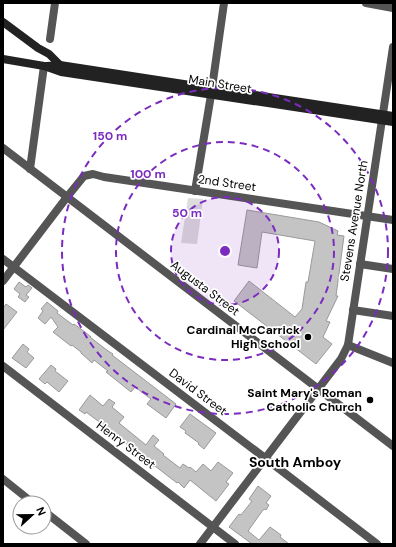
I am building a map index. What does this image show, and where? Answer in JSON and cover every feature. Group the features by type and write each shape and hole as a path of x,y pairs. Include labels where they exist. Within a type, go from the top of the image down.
{"main road":[{"path":"3,22 38,48 49,54 60,65"},
{"path":"38,48 44,66"},
{"name":"Main Street","path":"3,59 44,66 61,72 211,91"},
{"name":"Main Street","path":"44,66 60,65 211,91 382,117 393,116"},
{"name":"Main Street","path":"382,117 393,122"}],"street":[{"path":"50,39 55,3"},
{"path":"195,190 224,3"},
{"path":"366,3 393,8"},
{"name":"Stevens Avenue North","path":"200,544 341,360 348,345 393,47"},
{"path":"30,169 44,66"},
{"name":"Augusta Street","path":"3,148 393,446"},
{"name":"2nd Street","path":"3,281 84,176 93,174 104,177 393,220"},
{"name":"David Street","path":"3,259 377,544"},
{"path":"360,264 393,269"},
{"path":"353,310 393,316"},
{"path":"348,345 393,363"},
{"name":"Henry Street","path":"3,366 235,544"},
{"path":"3,479 23,495"},
{"path":"52,517 86,544"}],"shaded area":[{"path":"188,198 203,199 197,244 181,243"}],"building":[{"path":"247,210 319,222 338,231 337,235 344,236 336,296 338,296 326,321 330,322 323,337 332,344 316,364 234,301 249,281 295,317 302,309 315,241 262,232 257,268 238,265"},
{"path":"19,282 26,287 28,285 32,288 26,295 29,297 25,302 18,297 20,294 14,289"},
{"path":"47,302 58,311 57,313 85,332 113,354 112,355 176,404 166,418 147,404 151,399 135,387 131,392 106,372 108,371 94,360 92,363 81,352 53,332 58,327 51,317 45,324 38,318 43,311 41,309"},
{"path":"6,304 17,312 3,330 3,308"},
{"path":"23,344 29,349 27,352 34,358 26,368 12,358"},
{"path":"51,365 56,369 55,371 68,381 59,392 47,382 45,384 39,379"},
{"path":"90,395 103,406 109,399 115,403 112,407 124,417 119,423 146,445 153,435 159,440 154,446 180,468 183,464 196,472 203,464 211,471 218,462 233,473 226,482 229,484 216,501 190,480 184,488 178,482 177,483 155,466 154,467 146,460 147,458 111,433 105,428 106,427 86,412 85,414 79,410"},
{"path":"190,414 216,433 204,449 180,427"},
{"path":"258,486 271,496 266,503 269,505 266,510 263,510 248,531 259,540 270,527 281,535 280,537 289,544 252,544 229,527 252,501 249,499"}],"place":[{"name":"Cardinal McCarrick High School","path":"308,337"},
{"name":"Saint Mary's Roman Catholic Church","path":"370,400"}],"district":[{"name":"South Amboy","path":"295,462"}]}
